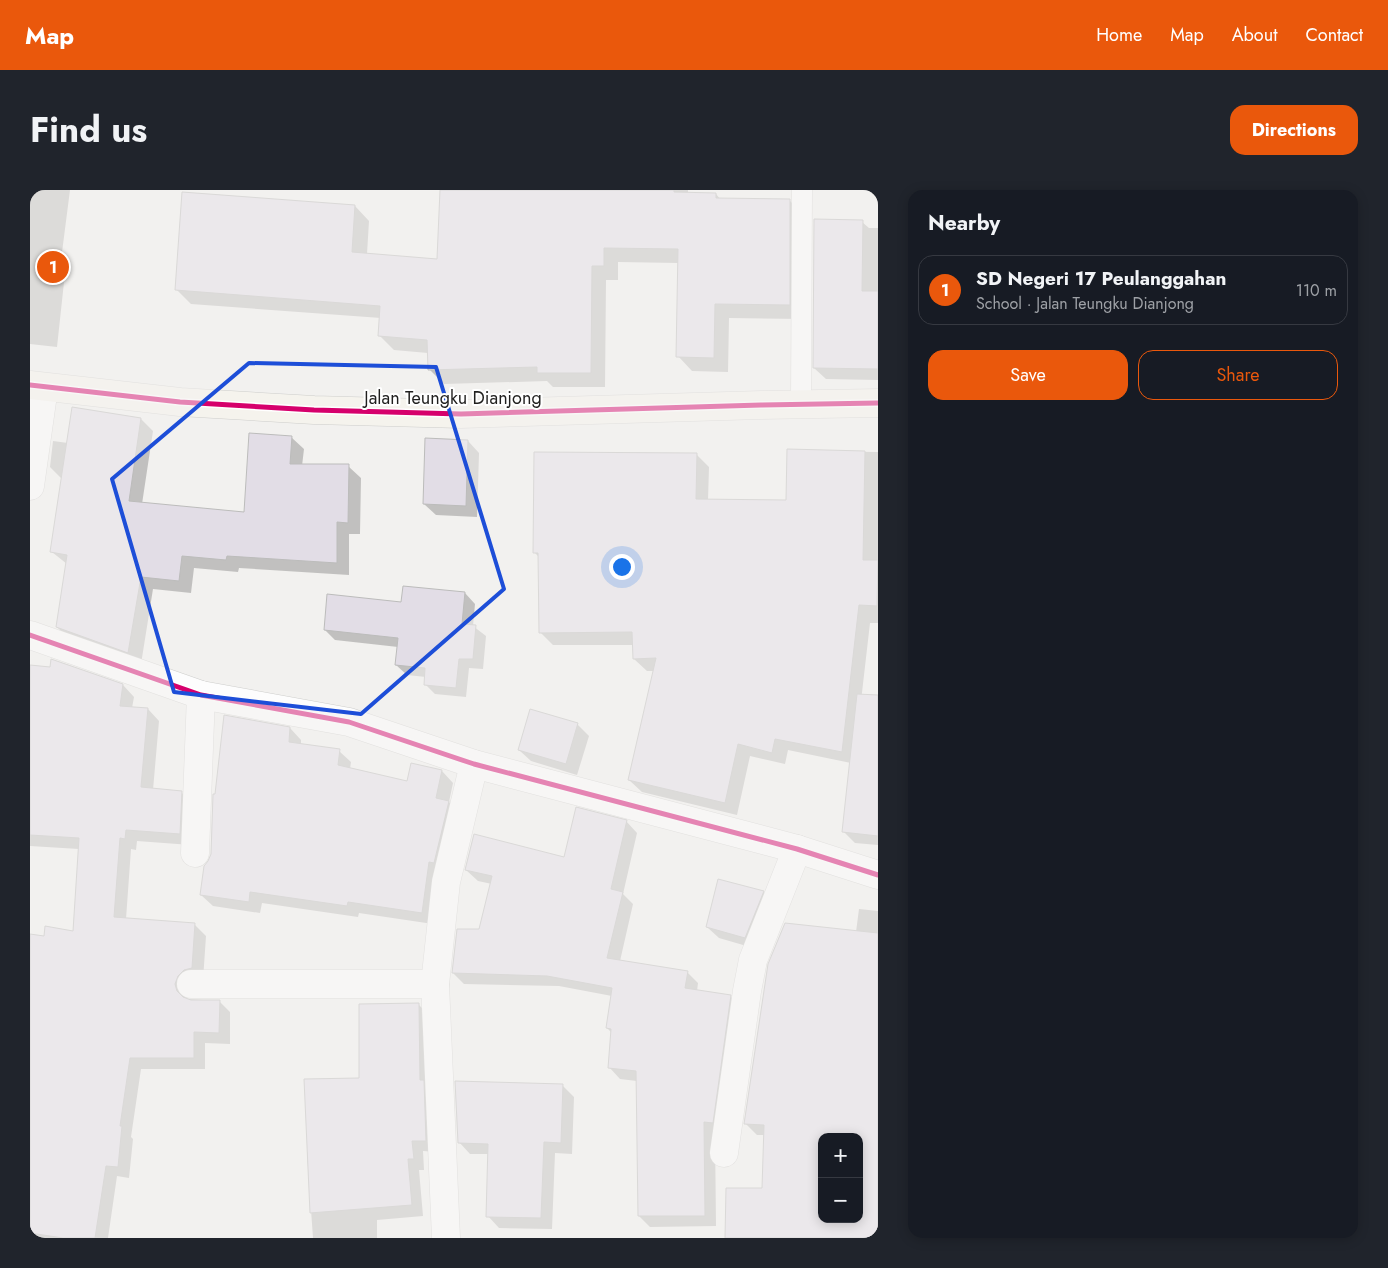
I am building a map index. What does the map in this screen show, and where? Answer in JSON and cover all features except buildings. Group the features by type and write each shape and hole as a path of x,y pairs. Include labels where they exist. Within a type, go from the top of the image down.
{"street":[{"name":"Jalan Teungku Dianjong","path":"37,386 180,402 314,410 461,414 761,404 878,403"},
{"path":"30,486 37,386"},
{"path":"30,635 201,695 349,722 474,764 797,849 878,875"},
{"path":"196,853 201,695"},
{"path":"446,1238 435,984 446,882 474,764"},
{"path":"724,1153 747,991 754,960 797,849"},
{"path":"191,984 435,984"}],"lane":[{"path":"801,405 802,190"}],"highlighted area":[{"path":"249,363 436,367 504,589 361,714 174,692 112,479"}],"cycle path":[{"path":"30,385 180,402 314,410 461,414 878,403"},
{"path":"30,635 201,695 349,722 474,764 797,849 878,875"}],"place":[{"name":"SD Negeri 17 Peulanggahan","path":"53,267"}]}
